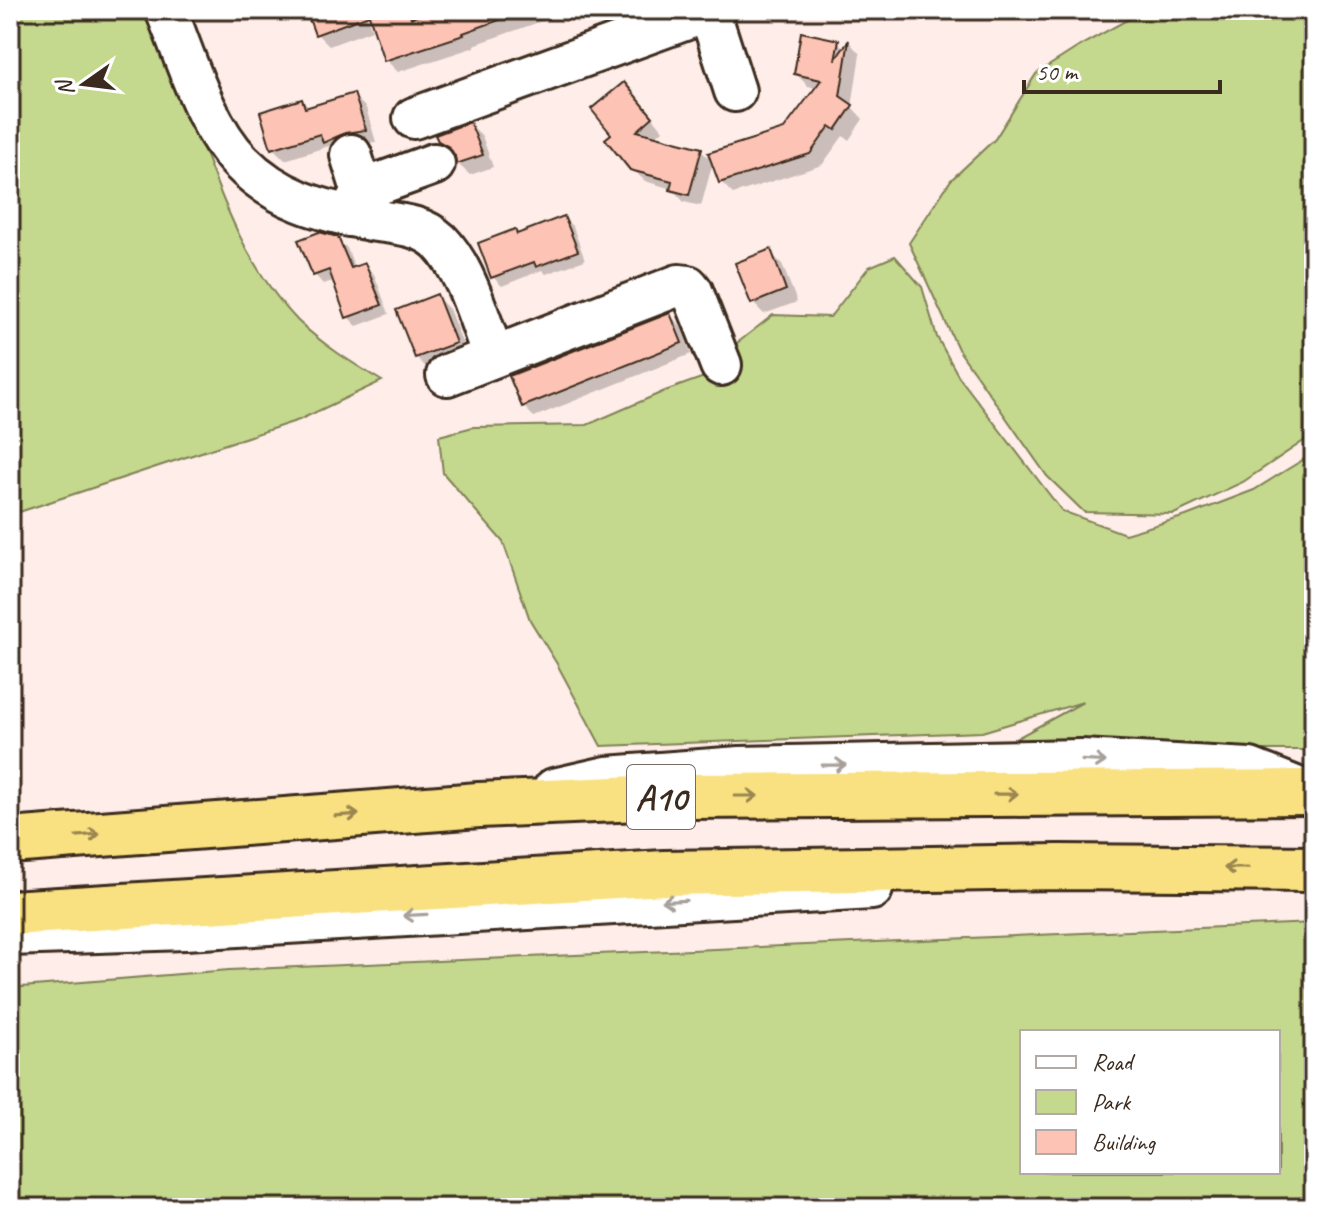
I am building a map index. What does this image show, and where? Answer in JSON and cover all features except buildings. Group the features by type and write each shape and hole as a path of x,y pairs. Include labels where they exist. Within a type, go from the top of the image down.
{"highway":[{"name":"A10","path":"10,841 479,805 685,796 1311,792"},
{"name":"A10","path":"10,913 664,873 1059,867 1314,869"}],"street":[{"path":"166,10 210,117 239,160 272,188 315,208 354,187 434,164"},
{"path":"414,118 709,10 735,91"},
{"path":"354,187 413,227 437,239 452,257 493,356"},
{"path":"447,375 679,285 688,286 692,291 721,365"},
{"path":"10,935 201,928 861,890 1059,867"}],"green space":[{"path":"10,10 148,10 226,205 264,278 308,330 382,381 299,420 10,515"},
{"path":"1145,10 1314,10 1314,434 1243,482 1174,514 1084,512 1047,476 958,349 909,243 951,180 995,139 1036,74"},
{"path":"895,256 922,287 937,337 959,377 1062,511 1125,534 1186,516 1254,490 1314,453 1314,750 1030,750 1017,738 1083,702 982,732 601,746 530,620 503,542 443,473 439,436 473,427 587,425 665,391 738,365 732,347 773,315 830,317 869,267"},
{"path":"1314,923 1314,1208 10,1208 10,988 229,970"}]}
